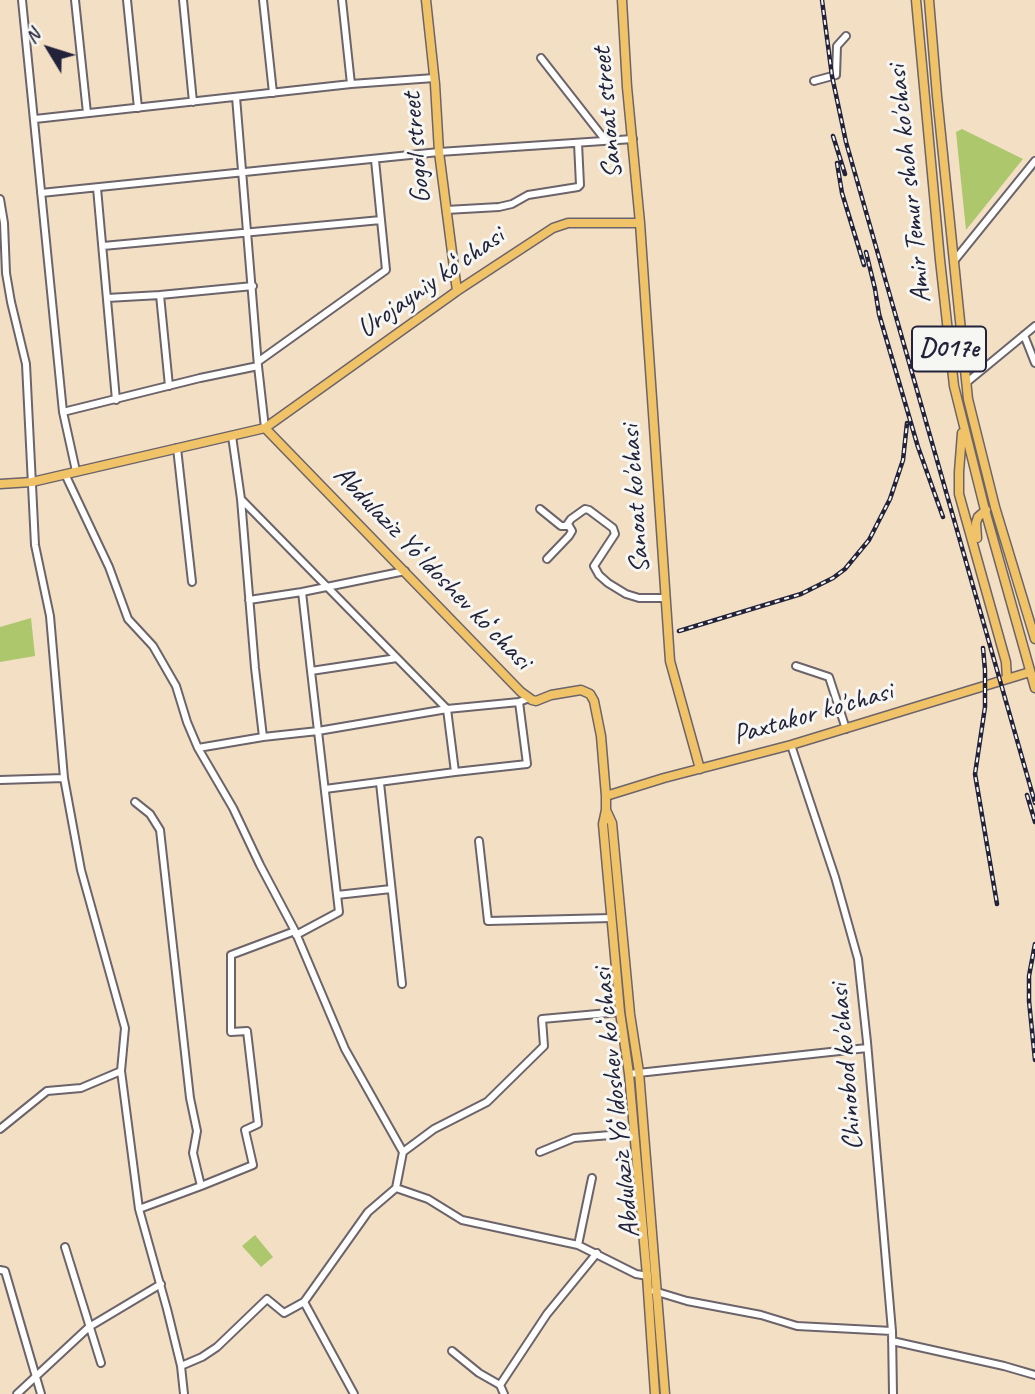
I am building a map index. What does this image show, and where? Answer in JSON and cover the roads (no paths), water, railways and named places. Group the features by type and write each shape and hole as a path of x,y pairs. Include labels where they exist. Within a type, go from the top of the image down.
{"main road":[{"name":"Gogol street","path":"426,0 439,152 457,291"},
{"name":"Sanoat street","path":"622,0 640,223"},
{"name":"Amir Temur shoh ko'chasi","path":"916,0 954,387 1035,688"},
{"name":"Amir Temur shoh ko'chasi","path":"929,0 968,399 995,507 1033,625 1035,639"},
{"name":"Urоjayniy koʻchasi","path":"265,428 457,291 553,228 568,223 640,223"},
{"name":"Sanoat ko'chasi","path":"640,223 670,661 700,769"},
{"path":"963,425 959,494 1006,662 1007,679"},
{"path":"0,484 32,482 265,428"},
{"name":"Abdulaziz Yoʻldoshev koʻchasi","path":"265,428 521,692 536,701 551,695 581,690 593,697 601,736 606,796 603,824 612,918 618,935 639,1072 657,1279 652,1291 655,1394"},
{"path":"995,507 985,510 978,517 975,531 1012,666 1007,679"},
{"name":"Paxtakor ko'chasi","path":"606,796 791,746 1030,672"},
{"name":"Abdulaziz Yoʻldoshev koʻchasi","path":"606,810 612,823 620,1012 629,1074 647,1276 652,1291 665,1394"}],"street":[{"path":"22,0 63,412 76,471"},
{"path":"75,0 87,113"},
{"path":"127,0 138,108"},
{"path":"183,0 193,102"},
{"path":"263,0 273,93"},
{"path":"342,0 351,84"},
{"path":"814,81 836,75 837,46 846,36"},
{"path":"541,58 606,141"},
{"path":"35,119 351,84 434,78"},
{"path":"236,97 265,428"},
{"path":"41,193 439,152 633,139"},
{"path":"446,210 499,207 512,204 528,195 578,187 578,143"},
{"path":"63,412 258,364 386,271 375,160"},
{"path":"954,261 1035,161"},
{"path":"97,188 116,400"},
{"path":"0,199 8,283 26,364 35,545 50,616 64,778 81,870 125,1028 121,1071 139,1209 181,1366 184,1394"},
{"path":"103,246 381,220"},
{"path":"107,298 253,286"},
{"path":"160,295 169,386"},
{"path":"966,383 1035,326"},
{"path":"1024,335 1035,363"},
{"path":"232,436 241,499 263,737"},
{"path":"177,448 192,582"},
{"path":"65,474 109,566 128,619 153,646 177,686 198,748 233,808 296,933 345,1049 403,1152 396,1188 368,1212 304,1302 284,1312 267,1299 217,1347 181,1366"},
{"path":"241,499 447,709 455,772"},
{"path":"540,509 561,526 566,526 585,509 613,528 614,537 594,566 595,569 608,583 626,594 639,598 665,598"},
{"path":"547,559 572,531 568,524"},
{"path":"249,600 405,572"},
{"path":"139,1209 253,1165 245,1130 258,1124 247,1031 231,1032 231,955 296,933 338,912 302,592"},
{"path":"311,671 397,658"},
{"path":"796,666 829,677 846,729"},
{"path":"198,748 447,709 519,702 530,698"},
{"path":"325,789 527,764 519,702"},
{"name":"Chinobod ko'chasi","path":"791,746 835,877 857,955 892,1331 893,1394"},
{"path":"0,780 64,778"},
{"path":"380,783 402,984"},
{"path":"135,802 150,814 160,830 190,1098 197,1131 193,1153 201,1186"},
{"path":"479,841 488,921 612,918"},
{"path":"337,895 391,890"},
{"path":"403,1152 434,1129 487,1101 544,1046 542,1019 620,1012"},
{"path":"629,1074 867,1048"},
{"path":"0,1129 47,1091 81,1088 121,1071"},
{"path":"540,1152 574,1138 635,1133"},
{"path":"578,1245 592,1178"},
{"path":"396,1188 428,1199 462,1220 578,1245 636,1274 657,1279"},
{"path":"65,1247 101,1363"},
{"path":"500,1385 547,1314 597,1253"},
{"path":"0,1270 5,1271 41,1394"},
{"path":"17,1394 89,1327 161,1284"},
{"path":"652,1291 687,1301 761,1315 797,1326 892,1331"},
{"path":"304,1302 354,1394"},
{"path":"892,1341 1035,1375"},
{"path":"452,1352 500,1385 504,1394"}],"railway":[{"path":"822,0 832,76 846,142 1035,803"},
{"path":"833,136 845,174"},
{"path":"837,163 842,193 864,265"},
{"path":"866,252 879,314 918,447 943,517"},
{"path":"679,631 801,594 845,569 869,540 890,499 903,460 907,423"},
{"path":"983,648 985,707 975,774 997,904"},
{"path":"1027,795 1035,822"},
{"path":"1035,944 1029,976 1035,1060"}]}
